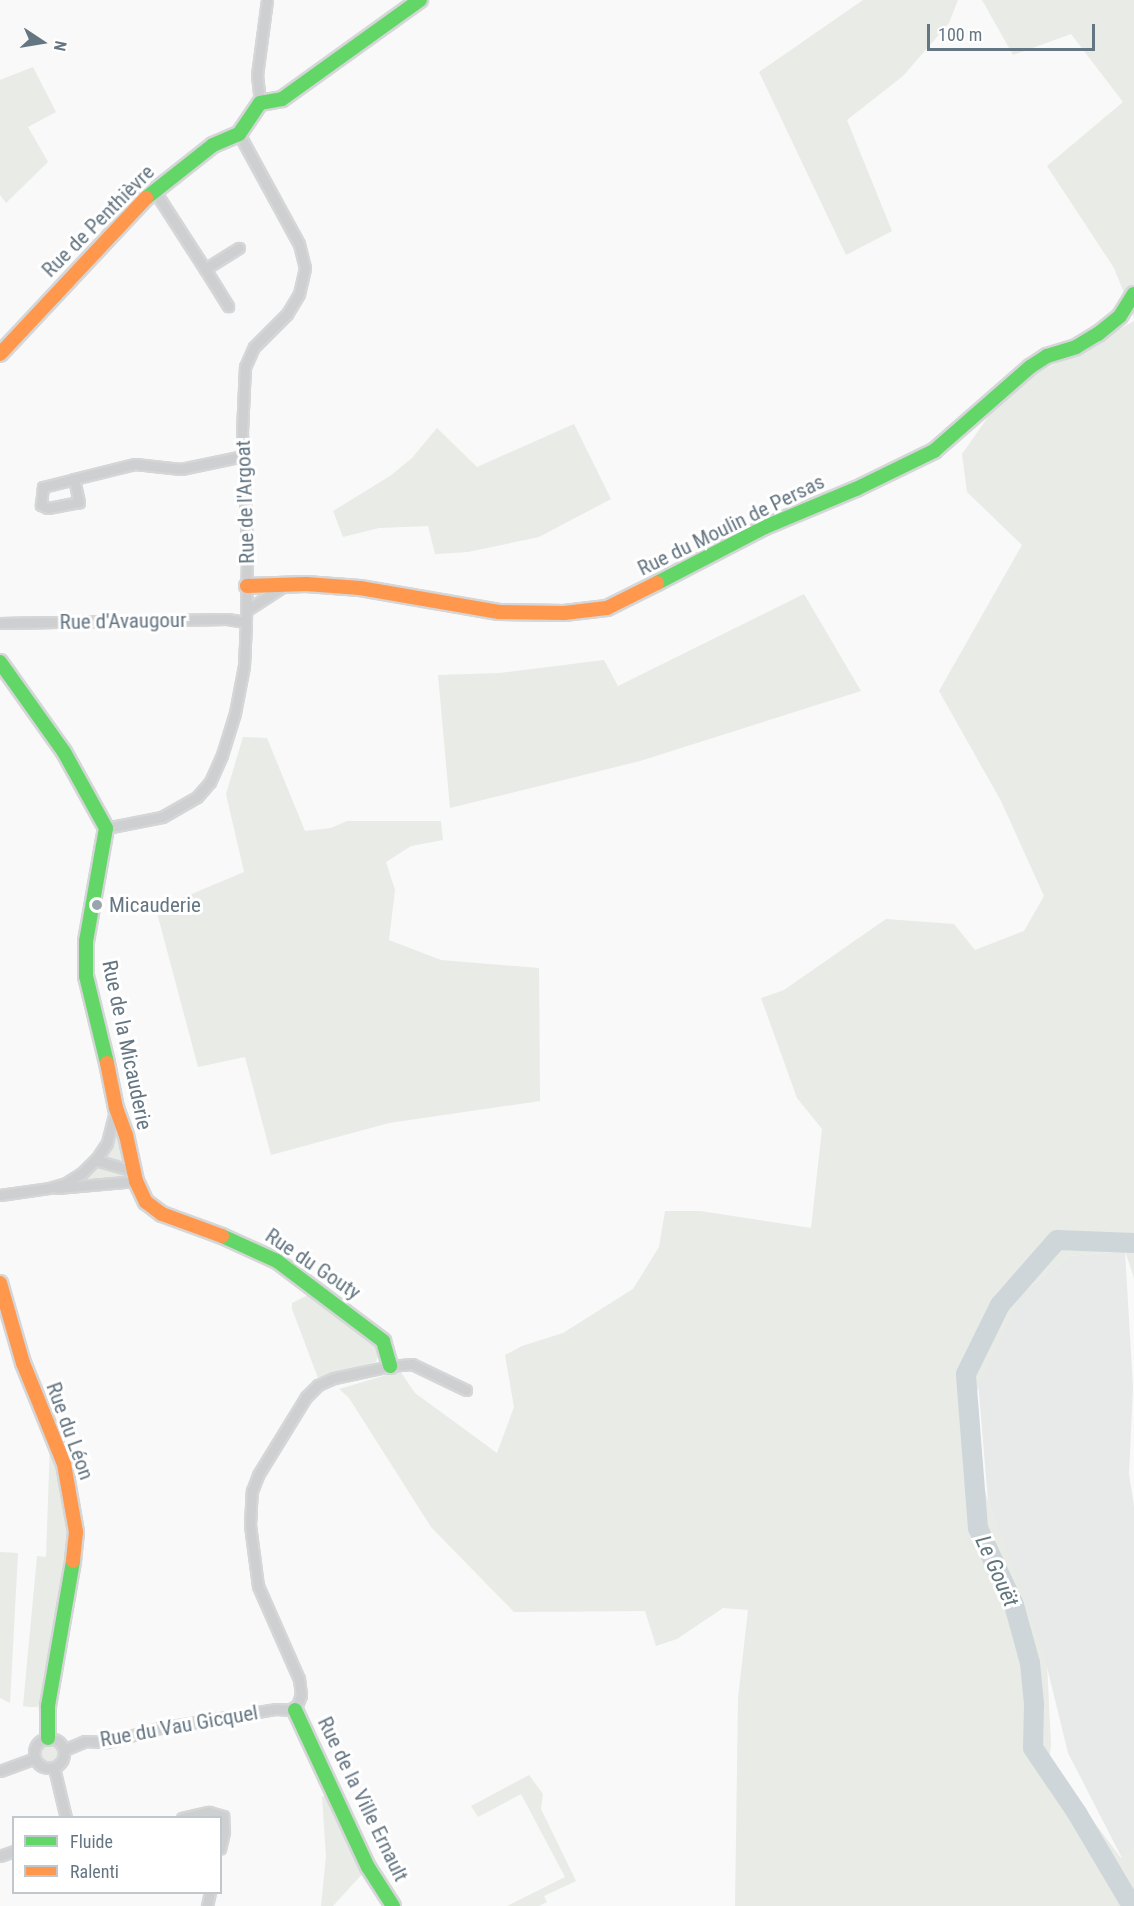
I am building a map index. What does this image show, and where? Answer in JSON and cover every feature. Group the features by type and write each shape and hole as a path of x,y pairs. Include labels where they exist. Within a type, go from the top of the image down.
{"street":[{"path":"239,134 260,103 257,75 267,0"},
{"path":"260,103 282,99 420,0"},
{"name":"Rue de Penthièvre","path":"0,354 154,190 213,145 239,134"},
{"name":"Rue de l'Argoat","path":"106,828 162,817 197,797 210,782 222,756 235,713 244,666 247,610 243,456 245,367 254,347 287,314 299,294 305,268 299,244 239,134"},
{"path":"154,190 228,306"},
{"path":"205,269 239,248"},
{"name":"Rue du Moulin de Persas","path":"247,586 306,584 360,588 499,612 564,613 607,608 765,527 856,489 934,451 1030,367 1047,356 1076,347 1098,334 1120,316 1134,294"},
{"path":"74,479 79,502 48,508 41,505 43,487 74,479 135,464 181,469 243,456"},
{"path":"247,610 284,586"},
{"name":"Rue d'Avaugour","path":"0,622 227,620 246,622"},
{"path":"0,662 93,798 106,828"},
{"name":"Rue de la Micauderie","path":"106,828 86,941 86,976 116,1108 135,1176"},
{"path":"49,1188 66,1183 95,1160 107,1143 116,1108"},
{"path":"95,1160 135,1176"},
{"path":"0,1195 135,1176"},
{"name":"Rue du Gouty","path":"135,1176 146,1202 162,1214 262,1252 329,1298 383,1341 390,1366"},
{"name":"Rue du Léon","path":"0,1283 3,1305 23,1363 64,1464 76,1532 74,1558 48,1706 48,1738"},
{"path":"295,1710 301,1695 299,1679 258,1586 250,1525 252,1491 258,1475 300,1407 318,1385 334,1378 411,1364 466,1390"},
{"name":"Rue du Vau Gicquel","path":"64,1750 85,1741 107,1742 160,1728 276,1710 295,1710"},
{"name":"Rue de la Ville Ernault","path":"295,1710 368,1867 393,1906"},
{"path":"35,1758 37,1744 48,1738 60,1742 64,1750 63,1759 54,1768"},
{"path":"35,1758 44,1767 54,1768"},
{"path":"0,1771 35,1758"},
{"path":"54,1768 66,1816"},
{"path":"191,1816 209,1812 223,1816 222,1840"}],"shaded area":[{"path":"863,0 958,0 949,23 903,76 847,120 892,231 846,255 759,72"},
{"path":"982,0 1134,0 1134,318 1114,268 1047,166 1123,102 1071,34 1013,55"},
{"path":"33,67 56,112 28,127 48,162 6,203 0,195 0,80"},
{"path":"1134,321 1134,1278 1125,1251 1069,1256 1022,1293 963,1422 988,1501 1047,1663 1051,1745 1049,1762 1121,1858 1134,1849 1134,1906 735,1906 738,1698 748,1610 723,1608 677,1639 656,1646 645,1611 514,1612 431,1527 349,1398 339,1389 400,1371 415,1393 497,1453 514,1407 505,1355 522,1346 563,1333 633,1289 659,1247 665,1211 700,1211 811,1228 822,1129 797,1098 761,998 784,990 886,919 954,924 975,950 1024,931 1044,896 1001,801 939,691 1022,545 967,492 962,454 1007,390"},
{"path":"574,424 611,499 539,537 468,552 435,554 428,526 379,528 343,537 333,511 390,476 412,458 437,428 477,467"},
{"path":"804,594 861,691 640,761 450,808 438,675 499,673 604,660 618,686"},
{"path":"243,737 267,738 305,831 331,828 347,821 441,821 443,840 411,846 386,862 395,890 389,940 441,960 539,968 540,1101 389,1123 271,1155 245,1057 198,1067 156,909 244,872 226,794"},
{"path":"119,1136 125,1161 105,1160 117,1137"},
{"path":"98,1168 121,1169 128,1172 128,1176 85,1182 84,1180"},
{"path":"1125,1251 1133,1387 1129,1474 1134,1506 1134,1849 1122,1858 1068,1753 1046,1663 988,1501 978,1382 1022,1293 1069,1256"},
{"path":"310,1294 380,1349 376,1362 318,1378 292,1309 292,1303"},
{"path":"50,1442 63,1491 70,1537 43,1698 37,1707 29,1707 23,1706 37,1556 46,1557"},
{"path":"0,1552 18,1553 10,1703 0,1698"},
{"path":"49,1744 55,1747 58,1753 55,1759 49,1762 43,1759 40,1753 43,1747"},
{"path":"529,1775 543,1794 541,1809 576,1881 544,1896 547,1902 539,1906 507,1906 565,1877 521,1794 478,1817 471,1806"},
{"path":"339,1790 364,1872 333,1906 321,1906 326,1856 322,1797"}],"waterway":[{"name":"Le Gouët","path":"1132,1906 1077,1813 1033,1748 1034,1704 1030,1663 1014,1605 978,1528 966,1374 1000,1305 1057,1240 1134,1243"}],"traffic: fast":[{"path":"146,198 213,145 239,134 260,103 282,99 420,0"},
{"path":"657,583 765,527 856,489 934,451 1030,367 1047,356 1076,347 1098,334 1120,316 1134,294"},
{"path":"0,662 64,752 106,828 86,941 86,976 107,1063"},
{"path":"222,1236 277,1261 383,1341 390,1366"},
{"path":"48,1738 48,1706 73,1561"},
{"path":"295,1710 368,1867 393,1906"}],"traffic: slow":[{"path":"0,354 146,198"},
{"path":"247,586 306,584 360,588 499,612 564,613 607,608 657,583"},
{"path":"107,1063 116,1108 126,1135 136,1181 146,1202 162,1214 222,1236"},
{"path":"0,1283 23,1363 64,1464 76,1532 73,1561"}],"place":[{"name":"Micauderie","path":"97,905"}]}
